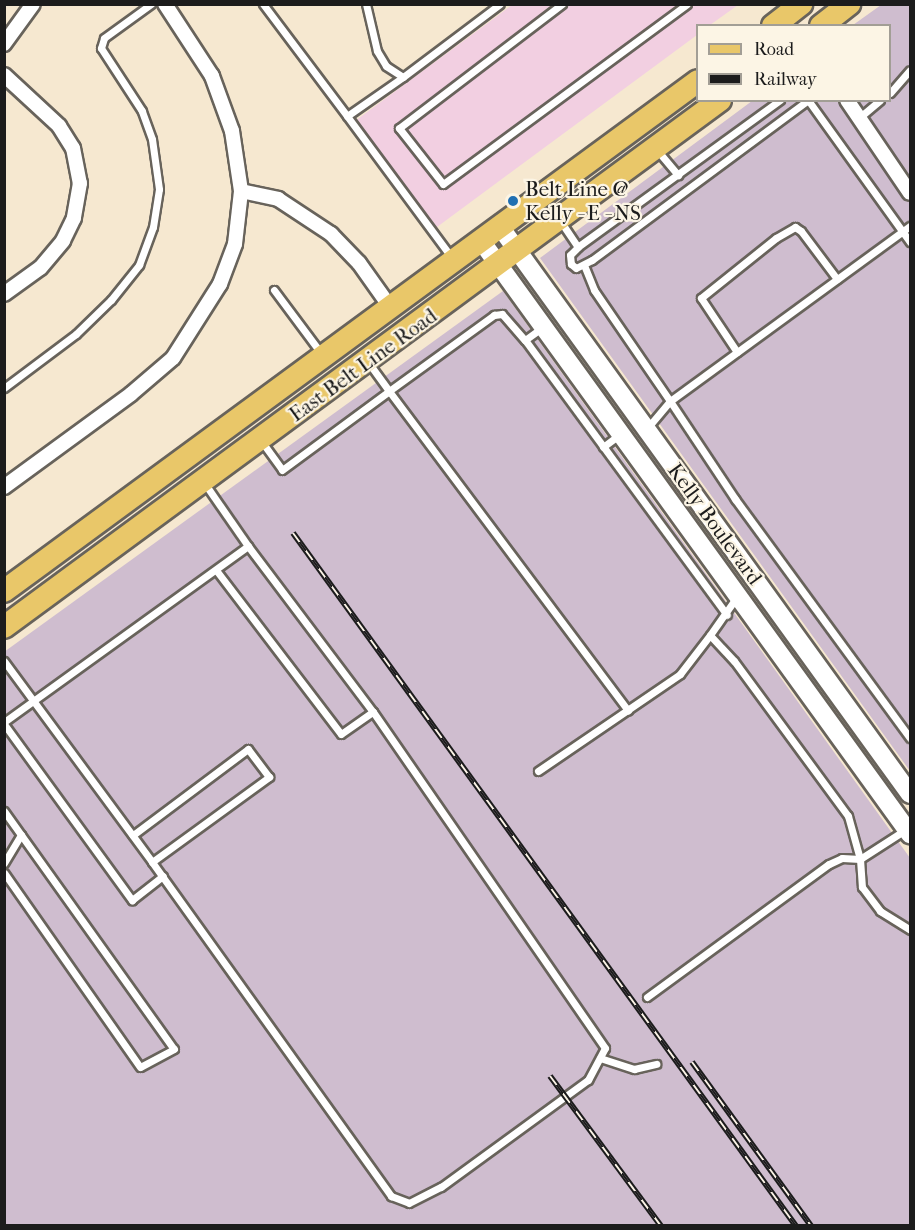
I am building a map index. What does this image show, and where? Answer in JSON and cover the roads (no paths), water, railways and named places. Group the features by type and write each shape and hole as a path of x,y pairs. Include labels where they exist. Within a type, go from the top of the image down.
{"main road":[{"path":"823,24 849,4"},
{"name":"East Belt Line Road","path":"4,591 482,242 696,82"},
{"name":"East Belt Line Road","path":"4,627 499,265 717,102"},
{"path":"186,459 203,482"}],"street":[{"path":"4,44 33,4"},
{"path":"4,487 131,394 173,358 220,284 235,244 241,191 232,131 212,76 165,4"},
{"path":"4,75 59,126 73,148 80,183 75,218 63,241 40,268 4,294"},
{"path":"849,102 910,193"},
{"path":"241,191 278,200 331,234 359,263 391,308"},
{"name":"Kelly Boulevard","path":"501,228 648,427 910,794"},
{"name":"Kelly Boulevard","path":"482,242 909,829"},
{"path":"625,437 648,427"},
{"path":"737,593 757,580"}],"lane":[{"path":"4,388 76,334 111,300 139,265 153,227 159,189 152,139 142,111 101,48 104,38 151,4"},
{"path":"263,4 455,261"},
{"path":"366,4 377,51 386,66 403,77"},
{"path":"347,116 500,4"},
{"path":"562,4 399,128 443,184 687,4"},
{"path":"891,92 910,70"},
{"path":"777,102 578,247 570,255 571,264 576,268 584,265 805,102"},
{"path":"809,102 910,243"},
{"path":"860,117 878,102"},
{"path":"656,148 678,175"},
{"path":"559,220 578,247"},
{"path":"648,427 670,400 910,226"},
{"path":"736,352 701,298 776,238 795,227 801,231 837,279"},
{"path":"584,265 594,290 735,500 910,738"},
{"path":"274,290 324,357"},
{"path":"260,440 282,470 494,315 502,314 525,340 727,615"},
{"path":"525,340 544,326"},
{"path":"367,361 628,710"},
{"path":"603,447 625,437"},
{"path":"4,661 163,876 391,1196 409,1203 441,1187 588,1080 605,1048 373,712 248,546 203,482"},
{"path":"163,876 132,900 4,723 248,546"},
{"path":"216,570 341,734 373,712"},
{"path":"538,771 680,674 727,615 737,593"},
{"path":"710,635 734,661 848,816 860,859 862,887 879,911 910,930"},
{"path":"133,835 248,749 268,777 152,862"},
{"path":"4,811 174,1049 140,1066 4,873"},
{"path":"647,997 829,864 842,858 860,859 909,829"},
{"path":"4,862 21,835"},
{"path":"600,1058 634,1069 656,1064"}],"railway":[{"path":"293,533 796,1226"},
{"path":"692,1062 811,1226"},
{"path":"550,1076 661,1226"}],"place":[{"name":"Belt Line @ Kelly - E - NS","path":"513,201"}]}
